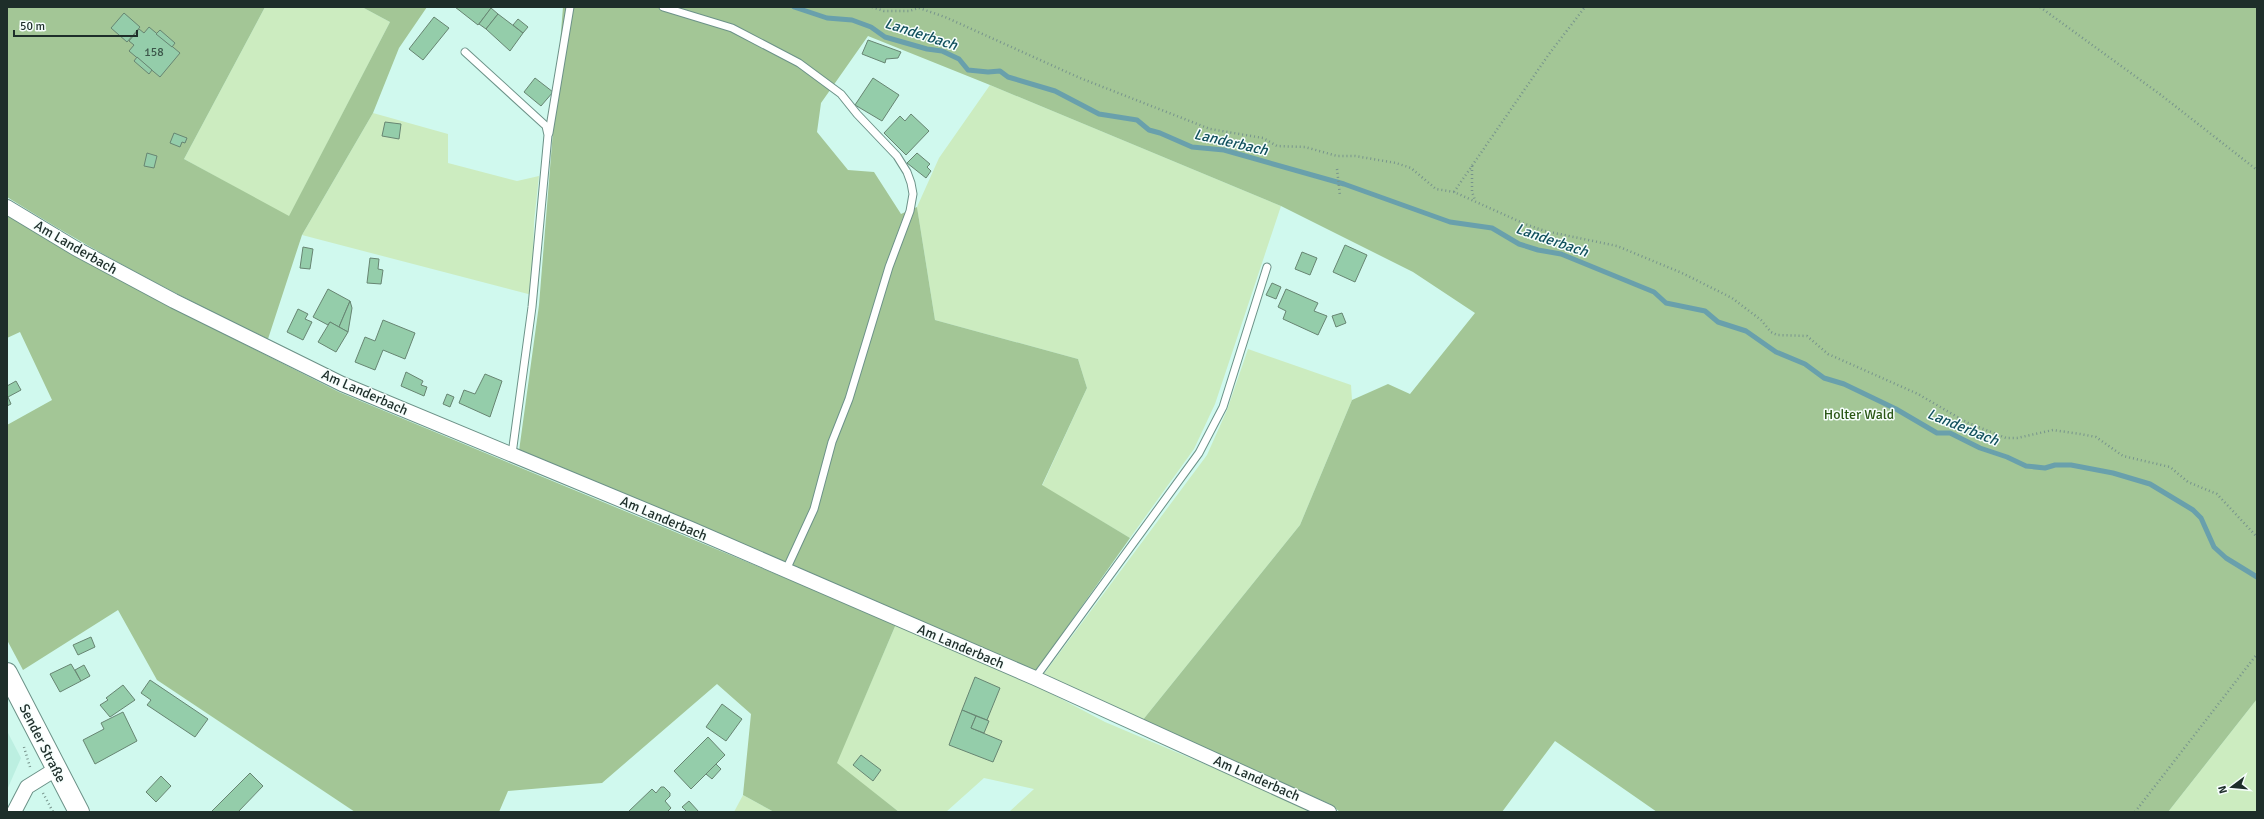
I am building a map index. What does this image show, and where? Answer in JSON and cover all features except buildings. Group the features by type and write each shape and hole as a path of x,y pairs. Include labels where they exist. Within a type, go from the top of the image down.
{"main road":[{"name":"Sender Straße","path":"7,673 79,812"}],"street":[{"name":"Am Landerbach","path":"7,207 75,248 174,301 335,380 786,570 1035,678 1329,812"},
{"path":"14,812 27,787 56,769"}],"lane":[{"path":"512,454 532,307 548,135 570,7"},
{"path":"662,7 732,28 799,63 841,94 857,114 897,156 907,172 911,183 913,194 910,211 889,267 858,371 832,442 814,510 786,570"},
{"path":"465,52 546,126 548,135"},
{"path":"1035,678 1199,454 1223,407 1268,267"}],"path":[{"path":"872,7 884,11 909,11 919,8 945,17 1080,78 1210,129 1263,138 1277,146 1305,147 1337,156 1355,156 1396,163 1411,168 1436,189 1454,192 1525,224 1545,231 1617,246 1682,273 1732,298 1760,320 1771,332 1777,334 1807,336 1828,354 1918,394 1966,422 2006,438 2017,438 2052,430 2080,434 2096,437 2123,456 2170,467 2188,482 2217,494 2257,537"},
{"path":"1454,192 1549,54 1585,7"},
{"path":"2040,7 2161,95 2257,170"},
{"path":"1472,165 1472,192 1475,201"},
{"path":"1337,169 1340,196"},
{"path":"2135,812 2257,654"},
{"path":"24,746 27,760 53,812"}],"shaded area":[{"path":"265,7 362,7 390,22 289,217 184,159"},
{"path":"990,85 1281,206 1215,404 1194,449 1130,538 1042,486 1087,388 1078,359 935,320 917,207 939,158"},
{"path":"373,113 448,134 448,163 517,181 539,176 534,222 532,295 302,235"},
{"path":"1248,349 1351,385 1352,400 1300,525 1142,721 1043,675 1207,455 1227,410"},
{"path":"896,624 1033,684 1105,722 1318,812 1009,812 1034,789 984,778 946,812 899,812 836,764"},
{"path":"2257,699 2257,812 2168,812"},
{"path":"7,731 21,758 7,790"},
{"path":"743,795 774,812 734,812"}],"green space":[{"path":"7,7 265,7 184,159 289,216 390,22 362,7 427,7 399,48 373,113 302,235 268,339 135,272 71,236 7,197"},
{"name":"Holter Wald","path":"563,7 2257,7 2257,699 2168,812 1657,812 1555,741 1502,812 1340,812 1330,804 1142,721 1300,525 1352,400 1388,384 1410,394 1475,313 1413,272 1281,206 868,36 821,103 817,132 848,170 874,172 901,214 917,207 935,320 1078,359 1087,388 1042,485 1130,538 1036,671 519,451 539,305"},
{"path":"7,213 171,307 339,392 896,624 837,763 899,812 774,812 743,795 751,714 717,684 602,783 508,791 499,812 355,812 157,680 118,610 23,670 7,640 7,425 52,400 20,332 7,338"}],"waterway":[{"name":"Landerbach","path":"794,7 827,18 852,20 871,27 885,37 927,49 942,51 959,59 968,70 988,72 1000,71 1008,77 1055,91 1099,114 1137,120 1149,130 1160,133 1192,147 1224,150 1344,184 1450,222 1492,228 1519,244 1538,250 1561,254 1654,292 1666,303 1705,311 1718,322 1746,331 1776,352 1805,364 1824,378 1844,384 1896,409 1937,433 1950,433 1980,448 2007,457 2026,466 2045,468 2055,465 2071,465 2113,473 2150,484 2193,510 2201,518 2214,547 2226,558 2257,577"}]}
